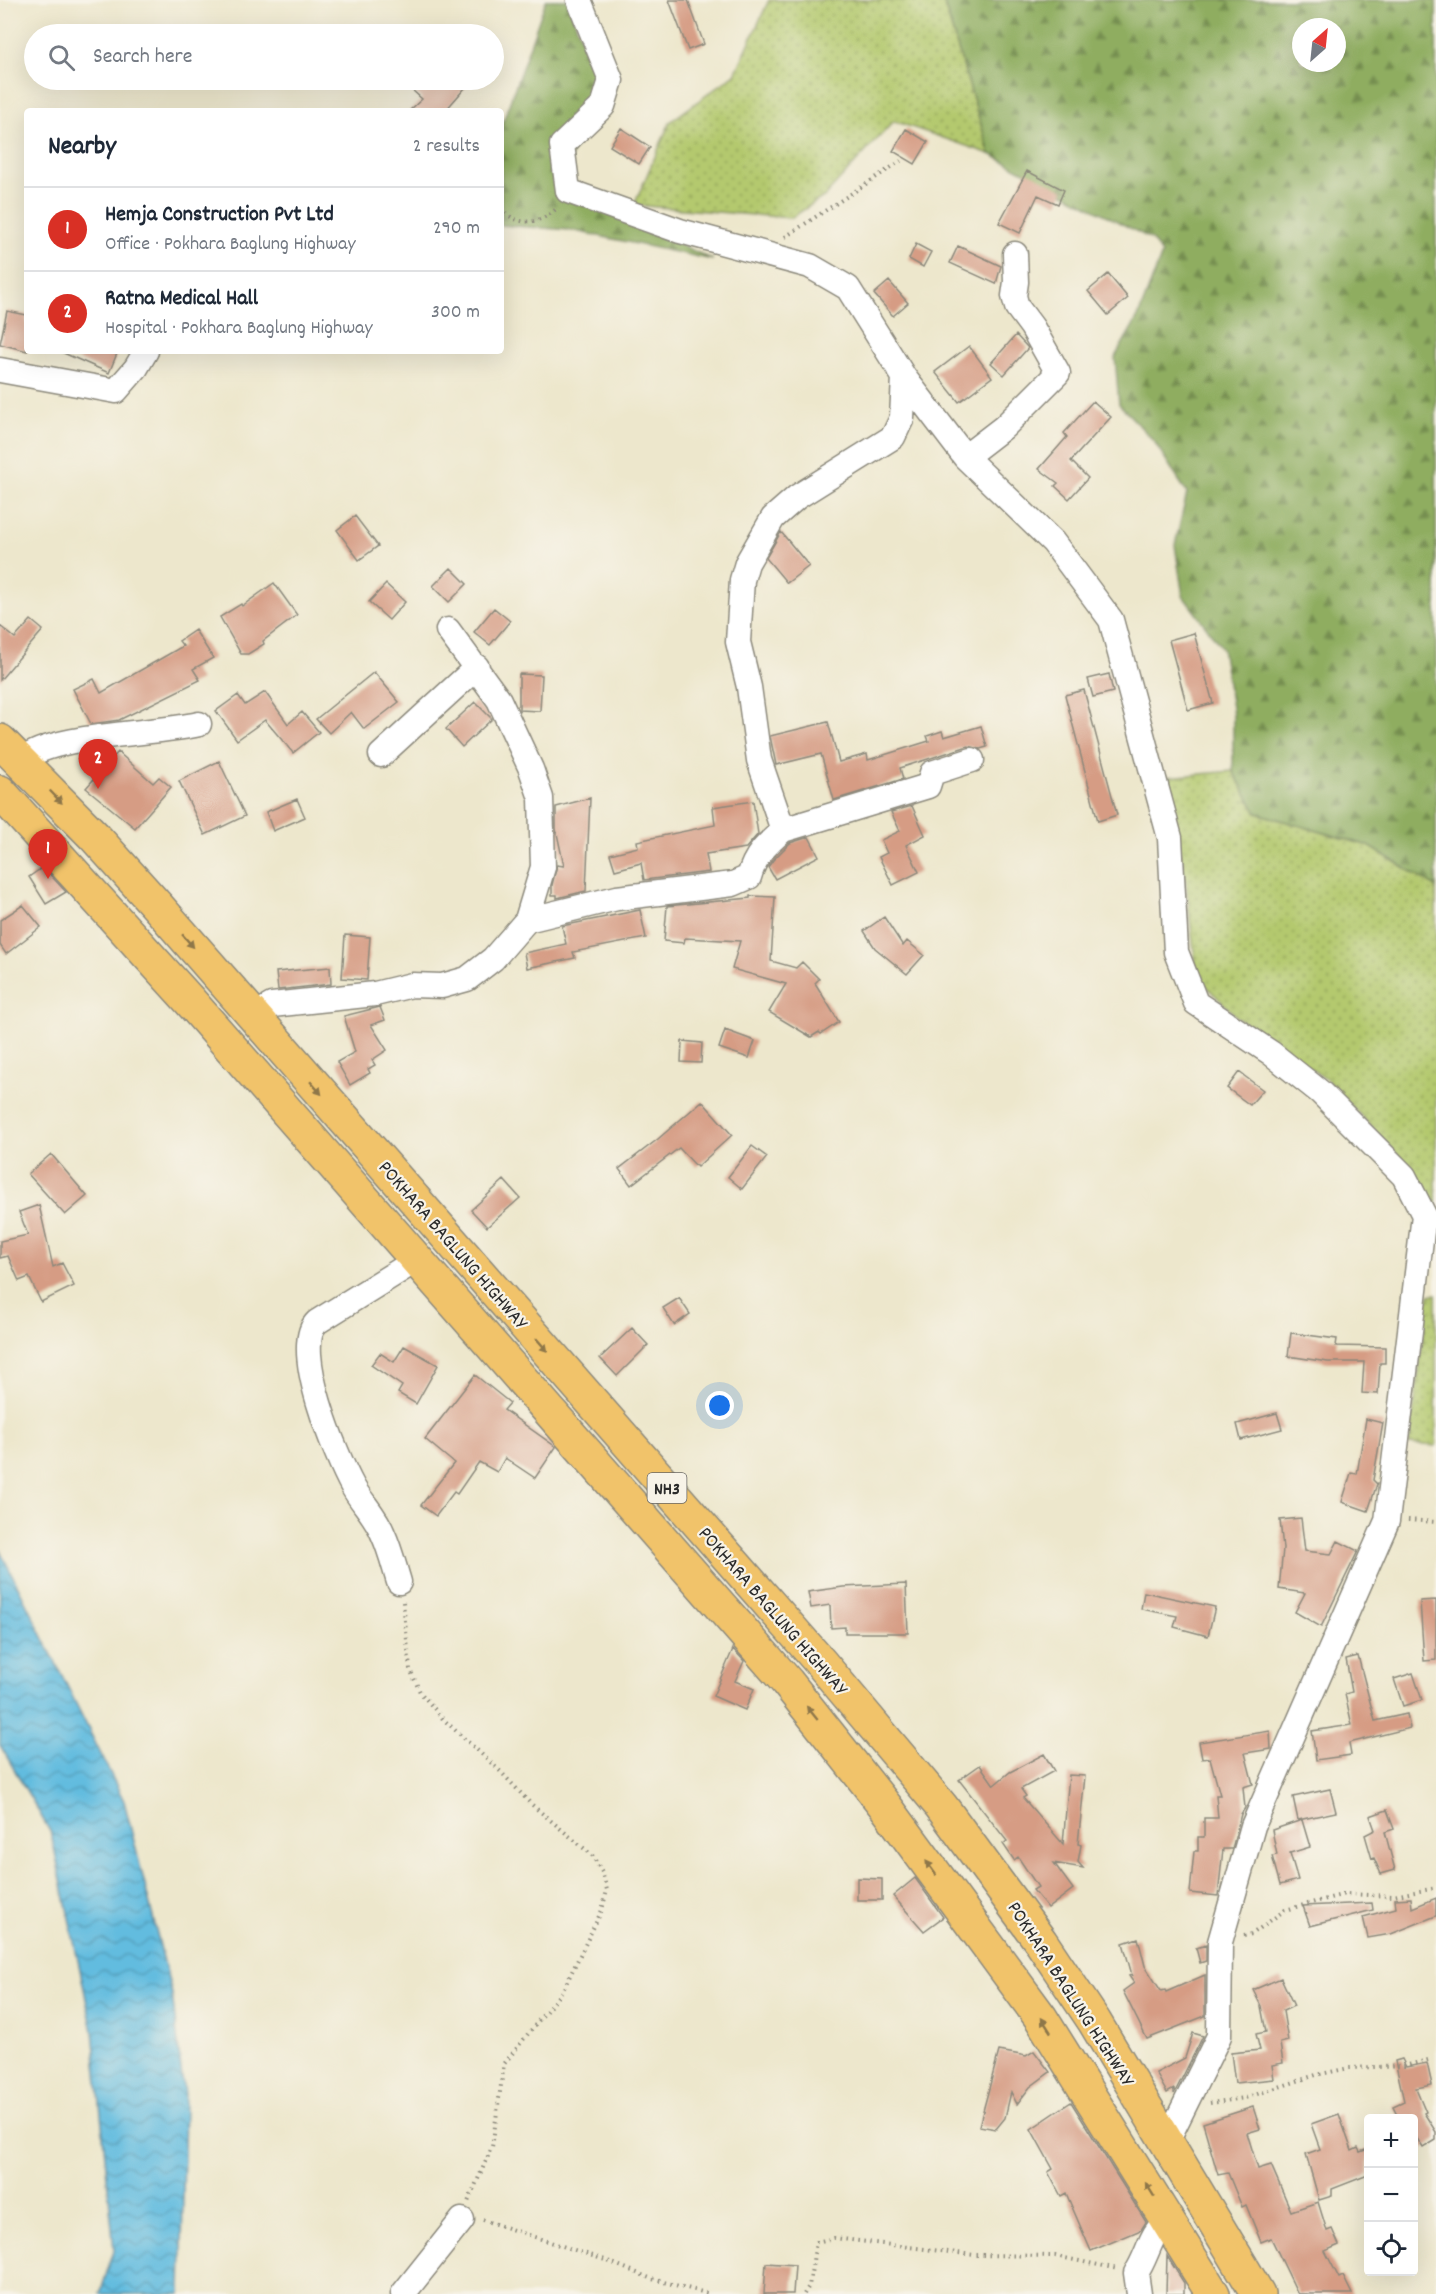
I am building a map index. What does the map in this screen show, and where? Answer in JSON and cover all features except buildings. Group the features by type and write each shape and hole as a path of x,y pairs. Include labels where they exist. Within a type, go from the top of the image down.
{"highway":[{"name":"POKHARA BAGLUNG HIGHWAY","path":"10,751 94,836 899,1754 976,1851 1041,1942 1123,2068 1258,2294"},
{"name":"POKHARA BAGLUNG HIGHWAY","path":"0,792 189,1000 415,1261 788,1682 839,1746 1041,2018 1213,2294"}],"street":[{"path":"579,0 611,80 603,106 562,145 568,191 680,231 810,266 848,288 904,377 965,457 1053,542 1110,620 1170,838 1176,952 1196,1003 1271,1053 1320,1092 1404,1176 1424,1215 1387,1521 1253,1826 1220,1942 1219,2036 1166,2143"},
{"path":"965,457 1004,427 1058,373 1032,327 1017,307 1014,296 1015,254"},
{"path":"0,370 116,391 136,368 144,354"},
{"path":"783,830 759,760 749,687 738,642 742,580 747,563 760,536 773,518 797,496 892,437 902,418 904,377"},
{"path":"253,1016 272,1005 375,994 412,985 442,986 467,979 493,959 527,920 543,867 541,798 531,769 499,700 448,630"},
{"path":"381,755 477,668"},
{"path":"10,751 32,752 53,744 174,730 199,724"},
{"path":"527,920 617,898 733,884 749,878 754,860 763,847 783,830 928,786 932,773 972,760"},
{"path":"399,1582 383,1532 355,1491 332,1440 313,1377 308,1340 311,1327 317,1322 415,1261"},
{"path":"403,2294 462,2220"},
{"path":"1137,2284 1152,2237 1161,2224 1168,2220"}],"path":[{"path":"774,237 785,237 901,161"},
{"path":"504,210 515,218 529,222 542,221 567,198 568,191"},
{"path":"1387,1521 1436,1522"},
{"path":"399,1582 404,1605 410,1669 420,1692 443,1719 501,1772 531,1804 592,1855 602,1872 607,1890 602,1910 563,1990 504,2064 492,2147 462,2220"},
{"path":"1220,1942 1252,1934 1285,1910 1345,1894 1393,1896 1436,1888"},
{"path":"1182,2110 1245,2098 1316,2075 1349,2068 1404,2066 1432,2059"},
{"path":"462,2220 470,2216 604,2260 652,2279 710,2294"},
{"path":"804,2294 809,2286 816,2242 834,2238 899,2248 974,2255 1055,2256 1137,2284"}],"green space":[{"path":"546,0 567,0 597,81 560,188 713,260 570,230 504,225 504,119"},
{"path":"769,0 943,0 990,154 894,121 825,196 791,218 634,205 670,122 735,74"},
{"path":"943,0 1436,0 1436,887 1369,846 1257,813 1233,771 1233,714 1222,648 1183,596 1175,545 1187,493 1154,441 1119,404 1115,357 1138,317 1162,254 1151,239 990,154"},
{"path":"1233,771 1257,813 1369,846 1436,887 1436,1205 1432,1206 1400,1157 1327,1080 1238,1018 1197,977 1186,884 1167,777"},
{"path":"1436,1294 1436,1446 1409,1444 1429,1295"}],"water":[{"path":"0,1550 124,1801 172,1994 185,2103 181,2294 100,2294 114,2250 93,2031 51,1833 0,1745"}],"place":[{"name":"Ratna Medical Hall","path":"98,789"},
{"name":"Hemja Construction Pvt Ltd","path":"48,879"}]}
